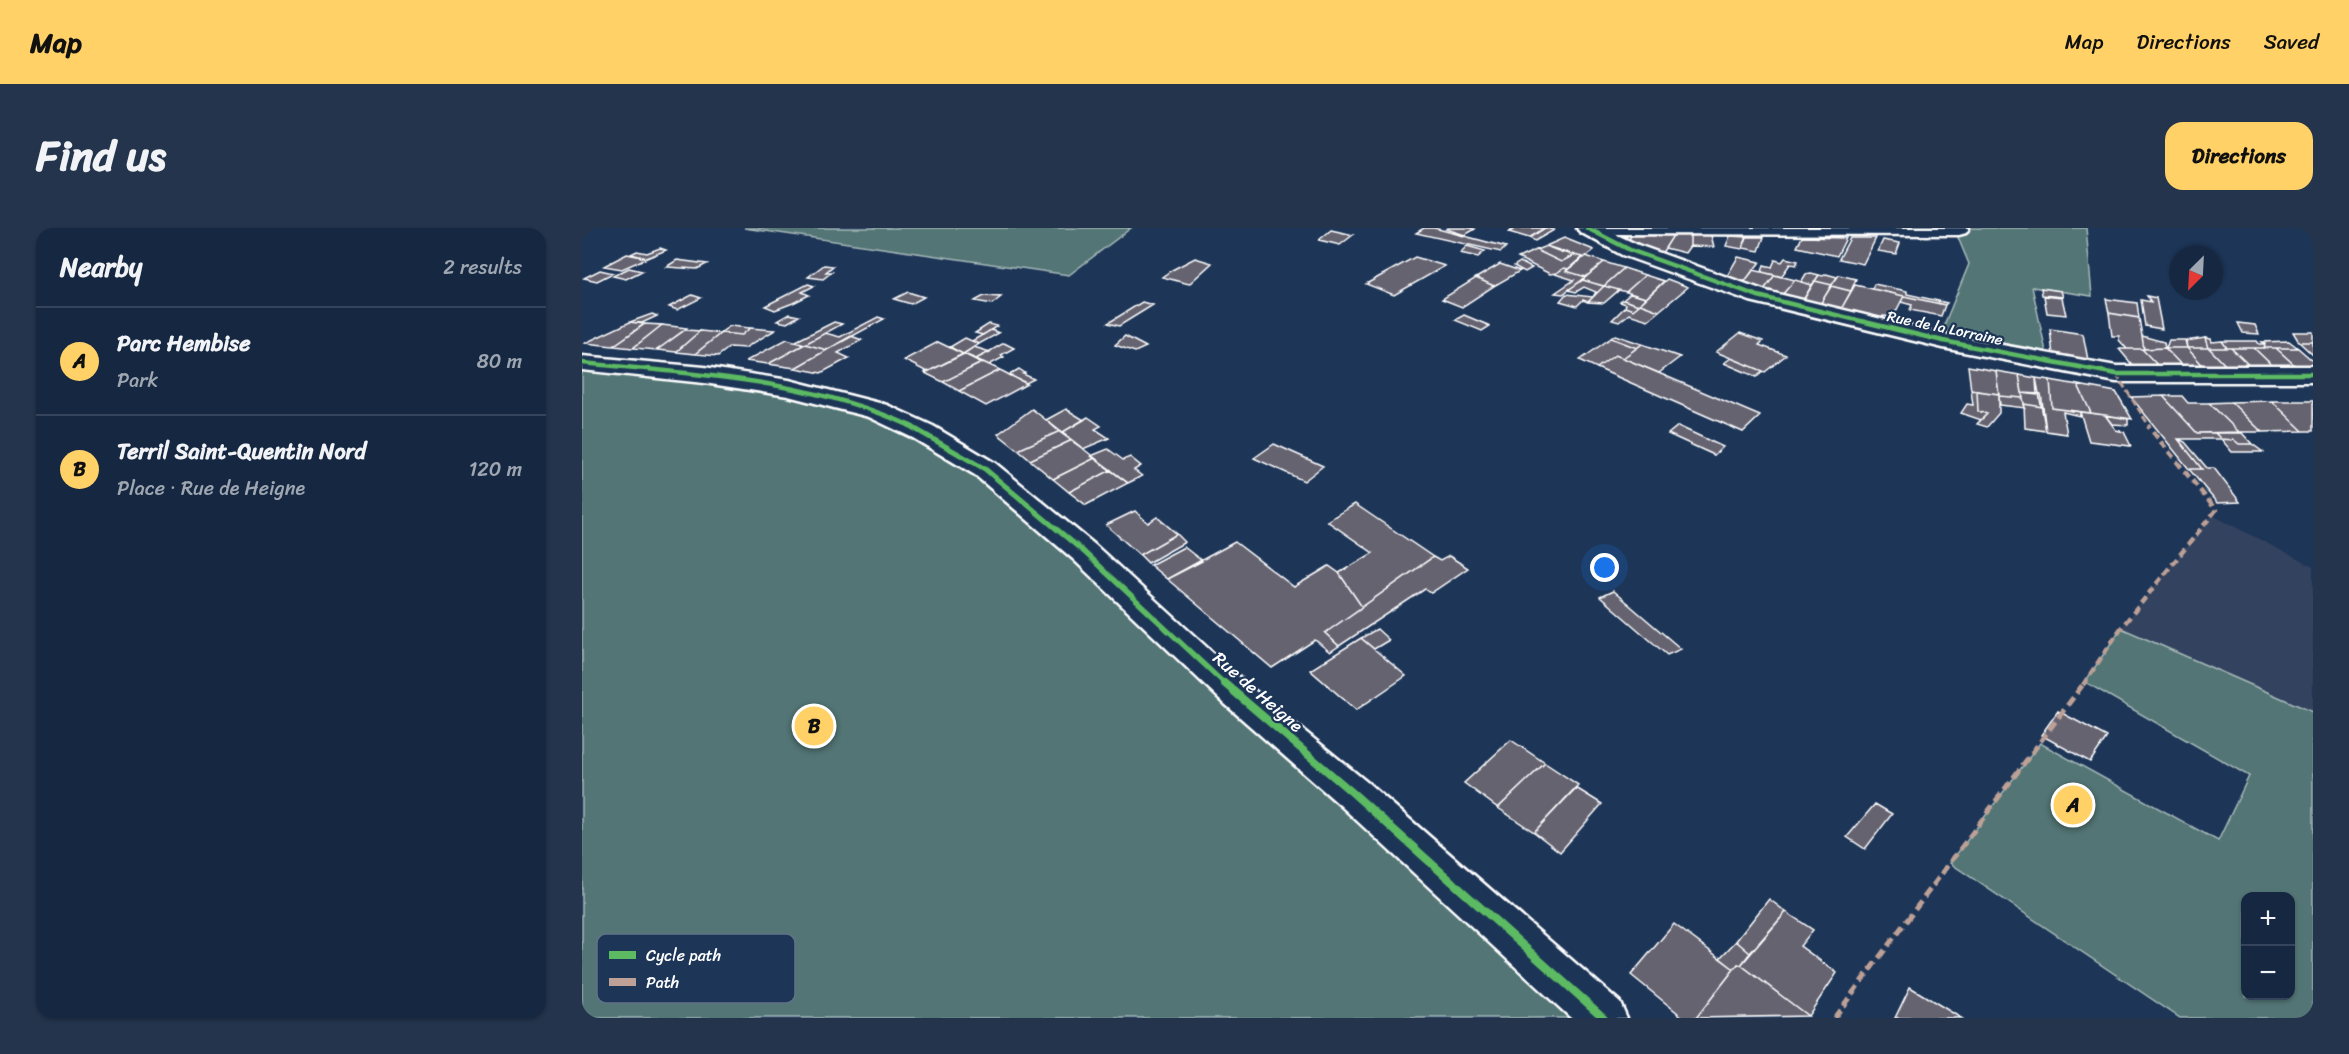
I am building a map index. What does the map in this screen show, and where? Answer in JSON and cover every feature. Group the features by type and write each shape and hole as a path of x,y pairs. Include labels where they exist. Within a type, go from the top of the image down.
{"street":[{"name":"Rue de la Lorraine","path":"1587,228 1630,250 1758,296 1943,341 2116,374 2313,374"},
{"path":"1600,228 1959,229"},
{"name":"Rue de Heigne","path":"582,363 704,375 789,388 878,411 923,432 985,469 1084,552 1237,695 1354,794 1604,1018"}],"shaded area":[{"path":"2212,515 2313,567 2313,712 2121,628"}],"green space":[{"path":"744,228 1131,228 1069,275"},
{"path":"1954,228 2086,228 2092,296 2032,287 2048,361 1938,340 1969,264"},
{"path":"582,363 704,375 878,411 985,469 1604,1018 582,1018"},
{"path":"2121,628 2313,712 2313,1018 2180,1018 1950,863 2040,743 2218,841 2249,776 2085,682"}],"building":[{"path":"1424,228 1434,228 1506,247 1501,252 1416,233"},
{"path":"1516,228 1545,228 1529,238 1509,232"},
{"path":"1545,228 1554,230 1535,241 1529,238"},
{"path":"1446,229 1475,229 1465,235"},
{"path":"1331,230 1353,235 1340,245 1319,240"},
{"path":"1633,233 1674,234 1662,253 1631,242 1629,239"},
{"path":"1674,234 1690,234 1690,246 1685,253 1665,248"},
{"path":"1690,234 1711,235 1714,247 1690,246"},
{"path":"1730,236 1747,237 1742,249 1726,246"},
{"path":"1747,237 1764,237 1759,251 1743,248"},
{"path":"1802,237 1846,238 1837,256 1797,247"},
{"path":"1564,238 1594,250 1584,258 1546,246"},
{"path":"1850,238 1876,238 1863,264 1839,259"},
{"path":"1883,240 1900,243 1896,254 1878,251"},
{"path":"1467,246 1485,251 1478,257 1460,253"},
{"path":"1546,246 1574,255 1561,262 1536,250"},
{"path":"660,248 666,250 647,258 631,254 637,251 647,253"},
{"path":"1536,250 1561,262 1574,255 1582,257 1568,269 1564,268 1550,274 1518,258"},
{"path":"627,254 647,258 622,269 604,266"},
{"path":"1586,256 1604,262 1586,277 1566,271"},
{"path":"1415,257 1445,266 1394,295 1366,284"},
{"path":"1738,257 1760,262 1744,282 1727,276"},
{"path":"1195,258 1212,263 1189,284 1162,277 1172,270"},
{"path":"1785,258 1798,261 1796,265 1790,264 1781,277 1762,272 1764,265 1772,267 1775,260 1782,262"},
{"path":"677,260 707,264 697,269 666,267"},
{"path":"1520,262 1532,268 1525,272 1514,266"},
{"path":"1604,262 1624,268 1604,286 1582,280"},
{"path":"1500,264 1520,271 1494,286 1476,278"},
{"path":"824,265 833,266 826,272 832,272 823,279 808,277"},
{"path":"629,268 642,271 626,279 613,276"},
{"path":"1564,268 1568,269 1566,271 1586,277 1563,294 1555,293 1574,280 1555,274"},
{"path":"1624,268 1645,275 1626,292 1604,286"},
{"path":"600,270 613,273 597,281 584,278"},
{"path":"1753,270 1775,275 1763,291 1743,284"},
{"path":"1806,274 1819,275 1812,285 1801,282"},
{"path":"1645,275 1664,281 1646,298 1626,292"},
{"path":"1775,275 1795,280 1781,296 1763,291"},
{"path":"1819,275 1837,277 1832,285 1815,281"},
{"path":"1839,275 1856,279 1851,291 1831,286"},
{"path":"1476,278 1494,286 1462,307 1442,299"},
{"path":"1667,279 1688,287 1659,311 1640,304"},
{"path":"1583,280 1604,286 1593,297 1596,292 1584,287 1576,292 1568,290"},
{"path":"1795,280 1812,285 1802,302 1781,296"},
{"path":"1815,281 1832,285 1819,306 1802,302"},
{"path":"808,284 814,286 802,292 809,295 775,310 765,306"},
{"path":"1874,284 1947,303 1945,305 1872,289"},
{"path":"1855,285 1904,296 1893,317 1883,316 1880,321 1840,311"},
{"path":"1604,286 1619,290 1604,303 1588,302"},
{"path":"1831,286 1851,291 1840,311 1819,306"},
{"path":"2041,288 2061,291 2063,297 2042,295"},
{"path":"908,292 924,297 911,304 894,299"},
{"path":"1566,294 1593,297 1588,302 1583,300 1577,306 1560,301"},
{"path":"1630,294 1646,298 1639,305 1623,300"},
{"path":"692,295 701,298 677,310 669,307"},
{"path":"984,296 1001,297 992,304 975,301"},
{"path":"1904,296 1945,305 1941,316 1910,310 1912,305 1901,302"},
{"path":"2044,296 2062,298 2066,315 2047,313"},
{"path":"2147,296 2156,298 2162,329 2145,326 2141,300 2151,302"},
{"path":"2106,299 2137,303 2139,318 2109,313"},
{"path":"1623,300 1639,305 1633,310 1620,302"},
{"path":"1142,302 1153,305 1119,326 1108,323"},
{"path":"1640,304 1659,311 1648,320 1629,314 1619,322 1612,320 1625,307 1633,310"},
{"path":"2109,313 2139,318 2144,349 2127,349 2119,340 2119,336 2112,336"},
{"path":"652,314 657,316 642,323 630,322"},
{"path":"789,314 799,316 787,323 777,321"},
{"path":"1464,315 1490,326 1482,331 1455,320"},
{"path":"878,317 884,319 827,350 805,344 825,333 840,337"},
{"path":"630,322 644,324 613,346 585,343"},
{"path":"834,322 842,324 805,344 794,342"},
{"path":"2238,323 2255,325 2259,334 2243,333"},
{"path":"645,324 662,325 633,348 613,346"},
{"path":"989,324 997,326 983,335 975,333"},
{"path":"662,325 687,328 657,350 633,348"},
{"path":"730,326 750,328 742,335 720,333"},
{"path":"750,328 775,330 745,348 730,347 718,356 695,354 721,333 742,335"},
{"path":"2050,329 2083,334 2088,360 2053,355"},
{"path":"685,330 700,331 676,352 657,350"},
{"path":"991,330 999,333 979,344 972,341"},
{"path":"700,331 721,333 695,354 676,352"},
{"path":"2293,332 2313,332 2313,342 2299,342"},
{"path":"1740,333 1763,341 1759,345 1786,355 1765,372 1716,352"},
{"path":"1615,335 1642,344 1637,348 1611,338"},
{"path":"851,336 862,340 838,353 849,358 821,373 795,368"},
{"path":"1125,336 1146,347 1135,352 1115,345"},
{"path":"2142,336 2164,342 2165,348 2144,349"},
{"path":"965,338 979,344 963,354 950,347"},
{"path":"1611,338 1637,348 1623,358 1615,355 1597,368 1580,360"},
{"path":"2205,338 2211,339 2212,342 2222,341 2227,348 2208,348"},
{"path":"2205,338 2208,348 2187,348 2186,341"},
{"path":"787,339 805,344 768,364 746,361"},
{"path":"2169,340 2185,340 2187,348 2166,348"},
{"path":"2222,341 2257,341 2259,344 2265,344 2264,348 2227,348"},
{"path":"2289,341 2298,348 2264,348 2265,344 2262,342"},
{"path":"938,342 963,354 927,372 904,360"},
{"path":"2299,342 2313,342 2313,355"},
{"path":"1004,343 1014,348 1001,355 1004,357 989,365 976,359"},
{"path":"805,344 827,350 795,368 768,364"},
{"path":"1642,344 1680,357 1659,373 1623,358"},
{"path":"974,347 990,352 976,359 964,354"},
{"path":"2165,348 2188,372 2164,372 2142,349"},
{"path":"2165,348 2187,348 2209,372 2188,372"},
{"path":"2187,348 2209,348 2232,372 2209,372"},
{"path":"2209,348 2231,348 2255,371 2232,372"},
{"path":"2231,348 2254,348 2278,371 2255,371"},
{"path":"2254,348 2276,348 2301,371 2278,371"},
{"path":"2276,348 2298,348 2313,361 2313,371 2301,371"},
{"path":"2119,349 2142,349 2164,372 2139,373"},
{"path":"964,354 982,363 943,382 925,373"},
{"path":"1615,355 1760,416 1743,432 1597,368"},
{"path":"1731,358 1763,371 1757,377 1724,363"},
{"path":"983,362 1000,370 959,391 943,382"},
{"path":"1968,366 1996,371 1999,394 1971,390"},
{"path":"1019,369 1025,373 1023,374 1034,379 1026,383 1009,375"},
{"path":"1000,370 1027,384 986,406 959,391"},
{"path":"1996,371 2019,375 2023,398 1999,396"},
{"path":"2019,375 2036,378 2037,395 2022,393"},
{"path":"2036,378 2050,380 2052,408 2080,412 2080,416 2063,412 2067,434 2046,431"},
{"path":"2050,380 2078,385 2091,413 2052,408"},
{"path":"2078,385 2116,392 2132,419 2091,413"},
{"path":"1971,390 1977,391 1978,411 1987,414 1981,420 1961,413 1967,404 1973,405"},
{"path":"1977,391 1999,394 1999,413 1987,427 1977,424 1987,414 1978,411"},
{"path":"2022,393 2041,394 2043,407 2024,404"},
{"path":"1999,396 2023,398 2025,408 2000,405"},
{"path":"2163,396 2182,396 2188,403 2209,403 2239,432 2197,433"},
{"path":"2163,396 2197,433 2215,433 2221,439 2178,439 2202,469 2189,469 2131,397"},
{"path":"2272,401 2303,431 2262,432 2231,402"},
{"path":"2272,401 2313,401 2313,431 2303,431"},
{"path":"2231,402 2262,432 2239,432 2209,403"},
{"path":"2024,404 2043,407 2046,431 2025,428"},
{"path":"1032,409 1060,431 1018,450 998,434"},
{"path":"1066,409 1084,420 1061,433 1046,420"},
{"path":"2080,412 2105,415 2116,430 2124,432 2131,446 2089,441"},
{"path":"2105,415 2128,419 2128,425 2112,424"},
{"path":"1088,417 1101,426 1095,429 1109,438 1083,449 1061,433"},
{"path":"1678,426 1723,447 1714,455 1668,434"},
{"path":"1060,431 1072,440 1030,460 1018,450"},
{"path":"2215,433 2242,433 2252,444 2239,444 2234,440 2221,439"},
{"path":"2178,439 2185,442 2207,468 2214,468 2240,502 2217,503 2189,469 2202,469"},
{"path":"2221,439 2234,440 2239,444 2252,444 2263,452 2232,452"},
{"path":"1072,440 1095,458 1053,479 1030,460"},
{"path":"1274,444 1323,466 1304,481 1254,458"},
{"path":"1108,449 1123,460 1130,457 1141,466 1134,470 1142,476 1128,483 1091,456"},
{"path":"1095,458 1111,470 1069,492 1053,479"},
{"path":"1111,470 1128,483 1086,505 1069,492"},
{"path":"1355,504 1433,557 1362,607 1339,573 1373,553 1327,521"},
{"path":"1135,511 1148,523 1157,517 1177,534 1140,555 1106,525"},
{"path":"1177,534 1185,542 1148,563 1140,555"},
{"path":"1235,542 1294,587 1329,566 1339,573 1362,607 1325,633 1339,646 1330,652 1315,640 1272,668 1167,579"},
{"path":"1184,547 1202,561 1167,579 1150,565"},
{"path":"1449,556 1468,568 1431,593 1425,589 1339,646 1325,633 1433,557 1440,561"},
{"path":"1613,591 1681,649 1667,655 1600,597"},
{"path":"1377,629 1389,640 1374,649 1361,638"},
{"path":"1361,638 1406,676 1356,710 1310,670"},
{"path":"2058,711 2107,737 2090,762 2041,735"},
{"path":"1511,740 1545,763 1498,808 1464,783"},
{"path":"1545,763 1578,785 1534,832 1498,808"},
{"path":"1576,788 1602,804 1560,852 1534,832"},
{"path":"1875,804 1892,814 1865,849 1847,837"},
{"path":"1769,899 1786,912 1750,953 1736,941"},
{"path":"1786,912 1813,930 1800,946 1837,973 1808,1016 1741,965"},
{"path":"1674,924 1734,969 1696,1018 1684,1018 1631,975"},
{"path":"1736,941 1750,953 1741,965 1738,964 1734,969 1720,958"},
{"path":"1738,964 1741,965 1808,1016 1696,1018"},
{"path":"1910,987 1961,1018 1895,1018"}],"marked path":[{"path":"1834,1018 2085,682 2121,628 2216,510 2143,419 2116,374"}],"cycle path":[{"path":"1587,228 1630,250 1758,296 1943,341 2116,374 2313,374"},
{"path":"582,363 704,375 789,388 878,411 923,432 985,469 1084,552 1237,695 1354,794 1604,1018"}],"place":[{"name":"Terril Saint-Quentin Nord","path":"814,726"},
{"name":"Parc Hembise","path":"2073,805"}]}
